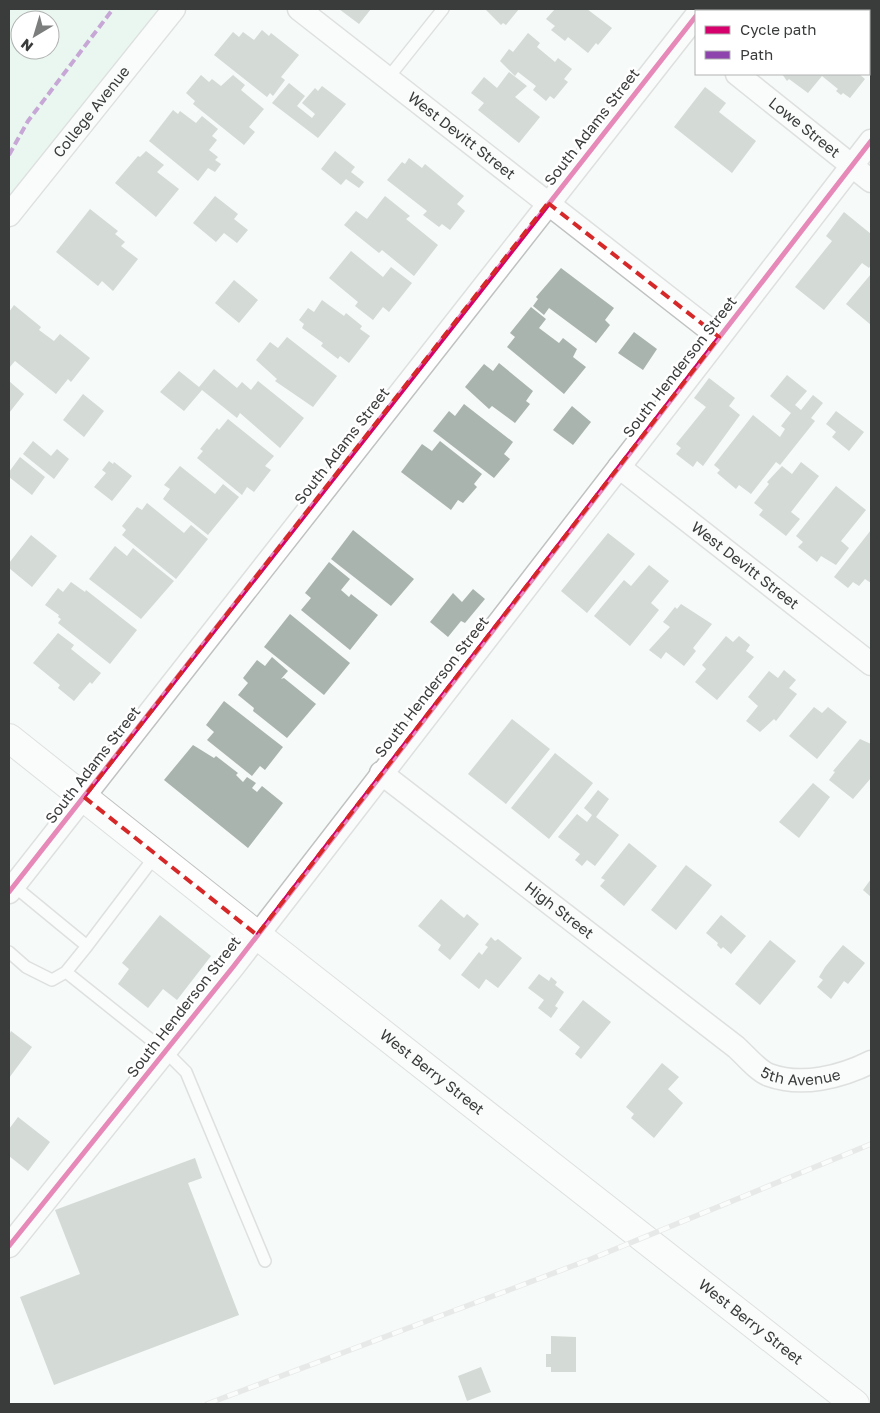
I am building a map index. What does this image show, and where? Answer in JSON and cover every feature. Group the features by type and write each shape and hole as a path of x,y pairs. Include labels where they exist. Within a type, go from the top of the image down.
{"main road":[{"name":"West Berry Street","path":"9,738 855,1404"}],"street":[{"name":"College Avenue","path":"9,215 174,9"},
{"name":"West Devitt Street","path":"298,9 719,338"},
{"name":"South Adams Street","path":"11,889 548,203 692,29"},
{"name":"Lowe Street","path":"738,75 871,181"},
{"name":"South Henderson Street","path":"9,1246 257,935 871,141"},
{"name":"West Devitt Street","path":"619,467 871,664"},
{"name":"High Street","path":"381,773 736,1047"},
{"name":"5th Avenue","path":"736,1047 768,1075 807,1081 852,1072 871,1062"}],"lane":[{"path":"388,78 443,9"},
{"path":"9,952 26,967 52,980 66,972 156,855"},
{"path":"11,889 87,946"},
{"path":"66,972 165,1051 186,1072 265,1262"}],"highlighted area":[{"path":"548,203 719,337 257,935 84,797"}],"green space":[{"path":"9,9 159,9 9,197"}],"building":[{"path":"339,9 371,9 359,24"},
{"path":"485,9 519,9 506,25 503,23 501,25"},
{"path":"555,9 587,9 612,28 598,45 596,43 588,53 568,37 565,41 551,30 555,26 546,19"},
{"path":"786,9 829,9 828,10"},
{"path":"262,30 269,36 271,33 299,55 281,77 285,80 273,96 270,93 267,97 214,55 233,32 239,37 243,32 254,40"},
{"path":"528,33 540,43 537,47 555,62 558,58 572,69 564,79 568,82 554,99 550,96 546,101 533,90 536,86 518,72 515,76 500,61 509,49 513,52"},
{"path":"509,72 527,86 515,97 540,117 519,143 478,110 484,103 471,93 484,77 497,88"},
{"path":"201,75 209,82 212,79 221,86 233,75 245,85 241,90 264,109 249,127 255,132 244,145 193,104 195,101 186,93"},
{"path":"783,75 860,75 865,79 850,98 843,93 841,95 836,91 838,89 822,76 808,93 789,79 787,81"},
{"path":"289,83 305,96 297,106 312,118 315,114 302,103 315,88 318,91 322,86 346,104 318,138 272,103"},
{"path":"705,87 726,103 719,112 756,141 732,173 674,127"},
{"path":"173,110 178,114 180,111 196,123 202,116 218,129 212,136 217,140 209,150 218,157 215,160 221,164 215,172 208,168 198,181 149,141"},
{"path":"146,151 164,165 157,172 179,189 156,217 115,183 138,156 140,157"},
{"path":"335,151 355,167 351,172 364,182 359,188 346,179 341,185 321,169"},
{"path":"409,158 422,168 425,164 464,196 457,204 465,211 450,230 442,224 439,227 423,215 427,211 387,180 402,162 405,164"},
{"path":"215,196 238,214 234,219 248,230 237,243 224,233 216,242 193,223"},
{"path":"385,196 410,216 406,219 438,245 414,276 382,250 379,253 344,225 356,211 367,219"},
{"path":"90,209 118,231 115,234 125,242 121,246 138,259 113,291 102,281 98,286 56,252"},
{"path":"844,212 871,234 871,265 869,268 862,263 824,310 795,287 832,241 826,236"},
{"path":"351,251 383,277 391,267 412,283 389,312 383,307 373,320 355,306 358,302 329,278"},
{"path":"561,268 614,308 605,320 610,325 596,343 549,308 544,315 533,306 538,299 536,297"},
{"path":"871,274 871,325 846,304"},
{"path":"234,280 258,300 239,323 215,303"},
{"path":"322,300 344,316 346,313 362,326 360,329 370,336 349,363 340,356 338,359 321,346 323,343 302,328 304,324 299,320 308,308 314,312"},
{"path":"14,305 41,327 39,330 54,341 60,334 90,358 71,382 68,379 56,394 15,361 9,368 9,312"},
{"path":"531,307 546,319 539,328 559,343 563,338 577,349 573,357 586,367 564,394 507,347 515,337 510,333"},
{"path":"634,332 657,349 643,370 618,353"},
{"path":"287,337 337,376 313,407 275,381 277,379 256,360 270,342 278,348"},
{"path":"499,363 533,391 526,401 530,404 515,423 492,406 489,409 465,387 484,364 493,371"},
{"path":"214,369 237,388 242,382 251,390 258,381 304,418 280,448 240,413 237,418 202,390 184,411 160,392 179,371 199,387"},
{"path":"787,375 807,391 795,405 801,410 813,395 823,403 811,418 815,421 780,465 776,462 751,494 739,485 736,489 717,473 720,470 714,465 753,415 780,437 785,429 781,426 791,413 770,396"},
{"path":"709,378 735,398 729,406 740,415 703,466 697,461 693,467 676,454 681,448 676,444 706,407 694,398"},
{"path":"9,381 24,394 9,413"},
{"path":"83,394 104,411 84,437 63,420"},
{"path":"464,404 513,442 504,454 510,459 494,478 433,431 449,411 455,416"},
{"path":"572,406 591,422 573,445 553,430"},
{"path":"836,411 864,432 849,451 832,437 836,432 826,424"},
{"path":"228,419 274,456 265,466 271,470 254,492 247,487 242,495 197,458 203,451 200,449 217,428 219,430"},
{"path":"33,441 51,456 57,449 69,459 54,479 23,454"},
{"path":"440,441 482,474 474,484 477,487 463,503 458,500 451,510 401,472 422,444 432,451"},
{"path":"20,457 45,477 32,495 9,477 9,472"},
{"path":"109,461 113,464 114,462 132,476 112,501 94,487 106,473 102,470"},
{"path":"801,462 819,476 791,512 800,519 786,536 759,515 763,510 754,503 769,484 767,482 782,466 792,474"},
{"path":"180,466 215,494 223,484 239,497 208,535 163,499 170,489 164,485"},
{"path":"836,486 866,510 841,541 849,548 836,565 821,556 817,562 798,547 803,542 796,536"},
{"path":"147,503 184,533 191,525 208,539 176,579 122,535 126,530 122,526 137,507 142,510"},
{"path":"353,530 414,579 391,606 331,559"},
{"path":"871,530 871,583 865,579 859,586 853,582 848,588 834,577"},
{"path":"608,533 635,554 587,613 561,591"},
{"path":"31,535 57,556 32,587 9,568 9,563"},
{"path":"115,546 127,556 133,548 174,581 141,619 89,579"},
{"path":"329,562 350,579 341,590 349,597 351,594 378,615 350,650 301,610 311,598 305,593"},
{"path":"649,565 669,581 651,603 659,610 630,646 594,616 624,580 631,586"},
{"path":"71,582 85,592 86,590 137,630 110,664 58,623 61,619 58,617 59,615 45,605 58,588 63,592"},
{"path":"473,589 485,599 465,623 461,621 448,637 430,622 453,593 462,602"},
{"path":"681,604 712,624 693,648 696,651 684,666 666,652 661,659 649,650 670,627 663,622 675,607 677,609"},
{"path":"290,614 350,663 324,695 264,647"},
{"path":"58,633 74,645 71,649 101,673 92,684 90,682 74,701 58,688 60,685 33,663"},
{"path":"726,636 733,642 739,636 750,645 746,651 754,657 717,700 695,682 706,669 702,665"},
{"path":"272,657 288,671 281,679 284,678 316,704 287,738 253,711 254,708 238,695 248,683 243,678 257,660 265,666"},
{"path":"784,670 796,680 789,688 797,694 776,721 774,719 760,732 746,721 758,706 748,697 769,671 778,678"},
{"path":"224,701 283,747 265,770 260,766 252,776 207,740 214,732 206,725"},
{"path":"814,707 822,713 828,707 847,722 817,759 789,736"},
{"path":"512,719 550,749 506,804 468,774"},
{"path":"860,739 871,744 871,778 853,799 829,780 835,772 833,771"},
{"path":"193,745 214,758 216,756 238,773 236,775 243,782 247,777 256,783 252,788 257,792 262,786 283,803 248,848 164,780"},
{"path":"555,753 593,783 549,839 511,808"},
{"path":"813,783 830,797 799,838 779,822"},
{"path":"598,790 609,799 596,817 619,835 595,866 587,860 582,866 575,860 580,854 558,837 577,814 587,822 592,815 584,808"},
{"path":"629,843 657,866 624,906 600,886 605,880 601,878"},
{"path":"686,865 712,885 676,930 651,910"},
{"path":"871,879 871,897 863,890"},
{"path":"441,899 464,918 467,914 479,924 450,960 438,950 441,945 418,926"},
{"path":"160,915 211,956 177,1000 163,989 148,1008 118,984 129,969 122,963"},
{"path":"721,915 746,936 731,954 723,947 721,949 717,945 718,943 706,933"},
{"path":"491,937 495,941 498,939 522,958 498,988 486,979 479,989 461,975 479,952 482,955 488,947 485,945"},
{"path":"770,940 796,961 760,1005 735,984"},
{"path":"843,945 865,963 848,984 844,981 831,999 817,987 823,980 819,977"},
{"path":"539,974 549,981 551,977 557,982 555,985 564,992 555,1006 558,1008 551,1018 538,1008 544,1000 528,988"},
{"path":"583,1000 611,1022 581,1059 575,1054 580,1047 559,1030"},
{"path":"11,1031 32,1047 9,1078 9,1035"},
{"path":"662,1063 679,1077 668,1089 683,1103 654,1138 631,1118 634,1114 626,1107"},
{"path":"18,1117 50,1142 28,1171 9,1156 9,1129"},
{"path":"195,1158 202,1178 188,1183 239,1315 54,1385 20,1297 80,1274 55,1210"},
{"path":"551,1336 576,1337 576,1372 551,1372 551,1367 546,1367 546,1354 551,1354"},
{"path":"481,1367 491,1392 467,1401 458,1376"}],"railway":[{"path":"207,1404 591,1259 871,1144"}],"marked path":[{"path":"9,155 28,121 113,9"}],"cycle path":[{"path":"9,892 695,17"},
{"path":"9,1246 233,967 871,141"}]}
